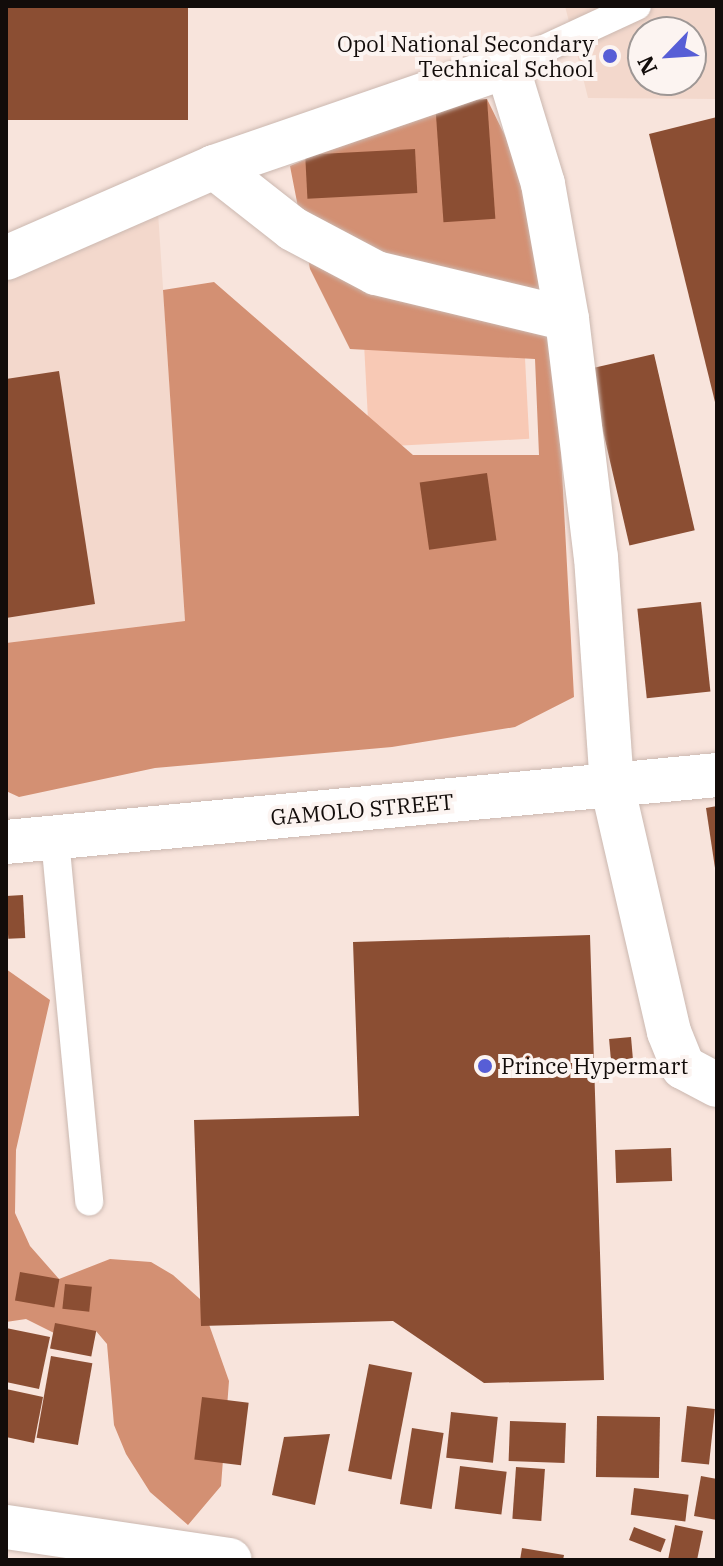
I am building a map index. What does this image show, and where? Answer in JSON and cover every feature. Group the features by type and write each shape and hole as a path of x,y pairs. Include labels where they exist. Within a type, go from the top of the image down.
{"street":[{"path":"6,258 214,167 507,66 543,184 567,319 596,557 612,785 669,1032 683,1067 717,1085"},
{"path":"214,167 293,229 376,273 567,319"},
{"name":"GAMOLO STREET","path":"6,842 717,775"},
{"path":"29,1541 230,1560"}],"lane":[{"path":"507,66 637,6"},
{"path":"55,839 89,1201"}],"shaded area":[{"name":"Opol National Secondary Technical School","path":"565,6 717,6 717,99 588,98"},
{"path":"487,99 510,146 539,247 559,415 574,697 515,727 392,747 155,768 19,797 6,791 6,643 185,621 163,290 214,282 413,455 539,455 535,359 350,349 310,269 290,166 404,118"},
{"path":"157,197 185,621 6,643 6,274"},
{"path":"524,339 529,439 369,447 364,347"},
{"path":"6,969 50,1000 16,1150 15,1213 30,1246 59,1279 110,1259 151,1262 173,1275 200,1299 229,1381 221,1486 188,1525 150,1492 126,1454 114,1425 107,1344 96,1331 54,1333 26,1319 6,1322"}],"building":[{"path":"6,6 188,6 188,120 6,120"},
{"path":"487,99 495,219 443,222 435,103"},
{"path":"717,117 717,406 716,406 649,134"},
{"path":"415,149 417,193 307,199 305,155"},
{"path":"654,354 695,530 629,545 589,369"},
{"path":"59,371 95,604 6,618 6,379"},
{"path":"487,473 496,540 429,550 420,482"},
{"path":"701,602 710,692 647,698 637,609"},
{"path":"717,806 717,868 715,868 706,808"},
{"path":"23,895 25,938 8,939 6,896"},
{"path":"590,935 604,1380 484,1383 393,1321 201,1326 194,1120 359,1116 353,942"},
{"path":"631,1037 633,1060 611,1062 609,1039"},
{"path":"671,1148 672,1181 616,1183 615,1150"},
{"path":"20,1272 59,1279 54,1308 15,1301"},
{"path":"65,1284 92,1287 89,1312 62,1309"},
{"path":"55,1323 96,1331 91,1357 50,1349"},
{"path":"6,1328 50,1337 39,1389 6,1382"},
{"path":"51,1356 92,1363 78,1445 37,1438"},
{"path":"369,1364 412,1372 391,1479 348,1471"},
{"path":"6,1389 43,1397 34,1443 6,1437"},
{"path":"202,1397 249,1403 241,1465 194,1460"},
{"path":"687,1406 715,1409 709,1465 681,1462"},
{"path":"451,1412 498,1417 493,1463 446,1458"},
{"path":"597,1416 660,1417 659,1478 596,1477"},
{"path":"510,1421 566,1423 565,1463 509,1461"},
{"path":"412,1428 444,1433 432,1509 400,1504"},
{"path":"330,1434 315,1505 272,1495 284,1437"},
{"path":"460,1466 507,1472 501,1514 455,1509"},
{"path":"516,1467 545,1469 541,1521 512,1519"},
{"path":"701,1476 717,1479 717,1520 694,1516"},
{"path":"634,1488 689,1495 685,1522 631,1515"},
{"path":"675,1525 703,1531 697,1560 668,1560"},
{"path":"634,1527 666,1539 661,1552 629,1540"},
{"path":"522,1548 564,1555 563,1560 520,1560"}],"place":[{"name":"Opol National Secondary Technical School","path":"610,56"},
{"name":"Prince Hypermart","path":"485,1066"}]}
